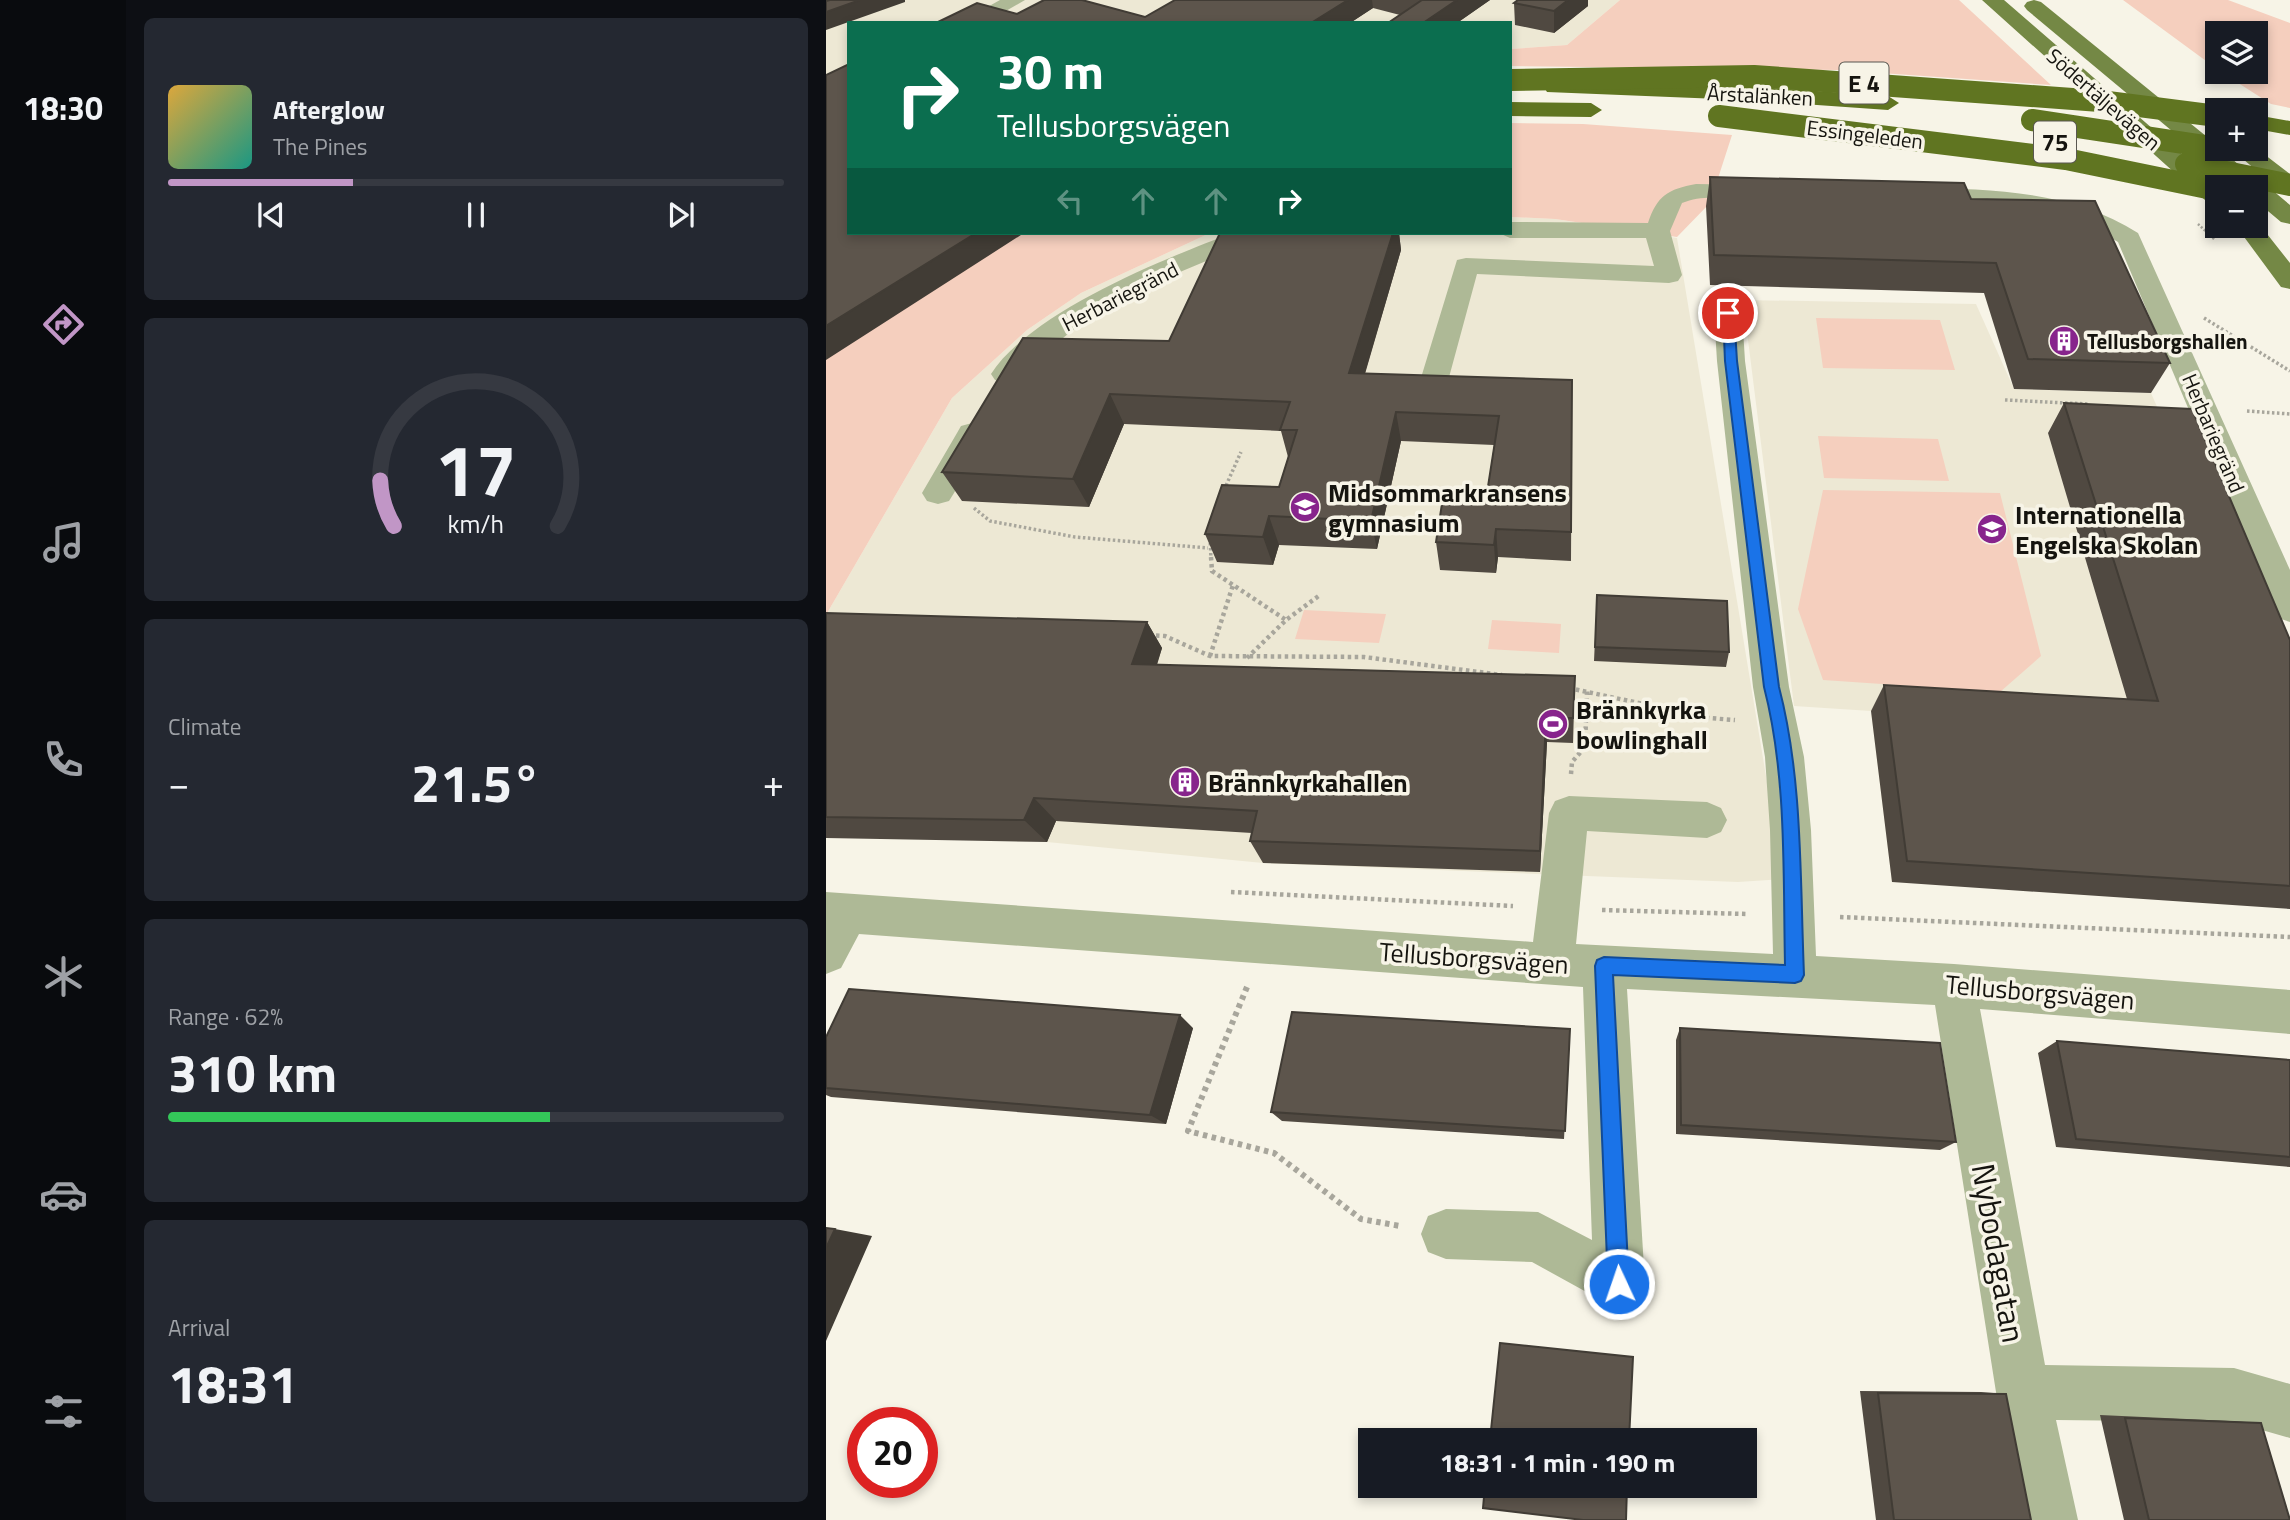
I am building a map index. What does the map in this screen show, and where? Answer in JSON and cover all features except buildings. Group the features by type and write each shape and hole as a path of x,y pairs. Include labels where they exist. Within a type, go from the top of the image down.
{"highway":[{"name":"Essingeleden","path":"1512,82 1754,76 2100,101 2205,114"},
{"name":"Årstalänken","path":"1512,82 1888,103 2105,129 2205,146"},
{"path":"1512,109 1609,111"},
{"name":"Essingeleden","path":"1692,115 1719,116 2066,159 2205,188"},
{"name":"Årstalänken","path":"1719,116 1817,116 1899,121 2101,148 2290,185"},
{"path":"2268,124 2290,128"},
{"name":"Årstalänken","path":"2268,158 2290,162"},
{"path":"2268,200 2290,205"}],"main road":[{"name":"Södertäljevägen","path":"1992,0 2205,187"},
{"name":"Södertäljevägen","path":"2026,0 2239,175"},
{"path":"2031,0 2144,70"},
{"path":"2165,87 2205,119"},
{"path":"2259,161 2290,185"},
{"name":"Södertäljevägen","path":"2268,199 2290,217"},
{"path":"2258,238 2290,281"},
{"path":"2268,238 2290,251"}],"street":[{"path":"973,21 1015,0"},
{"path":"1434,381 1466,266 1669,275 1657,231 1668,203 1689,191 1785,193"},
{"name":"Herbariegränd","path":"1895,195 1990,197 2102,220 2129,238 2290,609"},
{"path":"1512,230 1657,231"},
{"name":"Herbariegränd","path":"938,494 1004,374 1029,348 1069,318 1159,274 1251,235"},
{"path":"1728,313 1731,361 1771,687 1780,722 1795,975"},
{"path":"1552,964 1569,813 1707,820"},
{"path":"826,953 838,912"},
{"name":"Tellusborgsvägen","path":"838,912 1552,964 1954,985 2290,1012"},
{"path":"1446,1234 1538,1237 1619,1284 1604,966"},
{"name":"Nybodagatan","path":"1954,985 2023,1392 2049,1520"},
{"path":"2023,1392 2234,1395 2290,1411"}],"path":[{"path":"2147,275 2158,277 2186,305 2290,371"},
{"path":"2005,400 2096,405"},
{"path":"1219,501 1241,452"},
{"path":"938,494 935,503 973,507 990,521 1075,537 1208,548"},
{"path":"1210,536 1208,548 1212,571 1286,620"},
{"path":"1210,656 1233,585"},
{"path":"1246,658 1286,620 1320,595"},
{"path":"1138,635 1165,636 1210,656 1364,657 1507,676"},
{"path":"1560,686 1708,718"},
{"path":"1569,813 1572,762 1585,747 1587,691"},
{"path":"1227,892 1558,909 1793,915 2290,937"},
{"path":"1265,943 1188,1131 1274,1153 1361,1219 1446,1234"}],"shaded area":[{"path":"856,0 1620,0 1567,45 1512,49 1512,21 847,21 849,235 826,359 826,10"},
{"path":"1620,0 1959,0 2051,85 1838,70 1512,66 1512,49 1567,45"},
{"path":"2123,0 2228,0 2290,23 2290,108 2271,104 2268,98 2262,98 2240,84 2268,84 2268,21 2205,21 2205,60"},
{"path":"1512,123 1583,124 1732,135 1710,203 1677,237 1555,219 1512,217"},
{"name":"Midsommarkransens gymnasium","path":"1512,217 1555,219 1677,238 1783,879 1738,882 1263,863 1047,842 826,615 952,398 1027,330 1081,293 1206,235 1512,235"},
{"path":"1019,235 1206,235 1081,293 1027,330 952,398 826,615 826,359"},
{"name":"Internationella Engelska Skolan","path":"1743,300 1976,304 2014,389 2151,393 2250,619 1892,882 1871,711 1794,706"},
{"path":"1816,318 1940,320 1955,370 1823,368"},
{"path":"1818,436 1938,439 1949,481 1824,478"},
{"path":"1823,490 2000,493 2041,656 2000,692 1823,680 1798,609"},
{"path":"1304,610 1386,614 1379,643 1295,639"},
{"path":"1492,620 1561,624 1559,653 1488,649"}],"place":[{"name":"Tellusborgshallen","path":"2064,341"},
{"name":"Midsommarkransens gymnasium","path":"1305,507"},
{"name":"Internationella Engelska Skolan","path":"1992,529"},
{"name":"Brännkyrka bowlinghall","path":"1553,724"},
{"name":"Brännkyrkahallen","path":"1185,782"}],"route":[{"path":"1619,1284 1604,966 1795,975 1790,831 1780,722 1771,687 1731,361 1728,313"}]}
